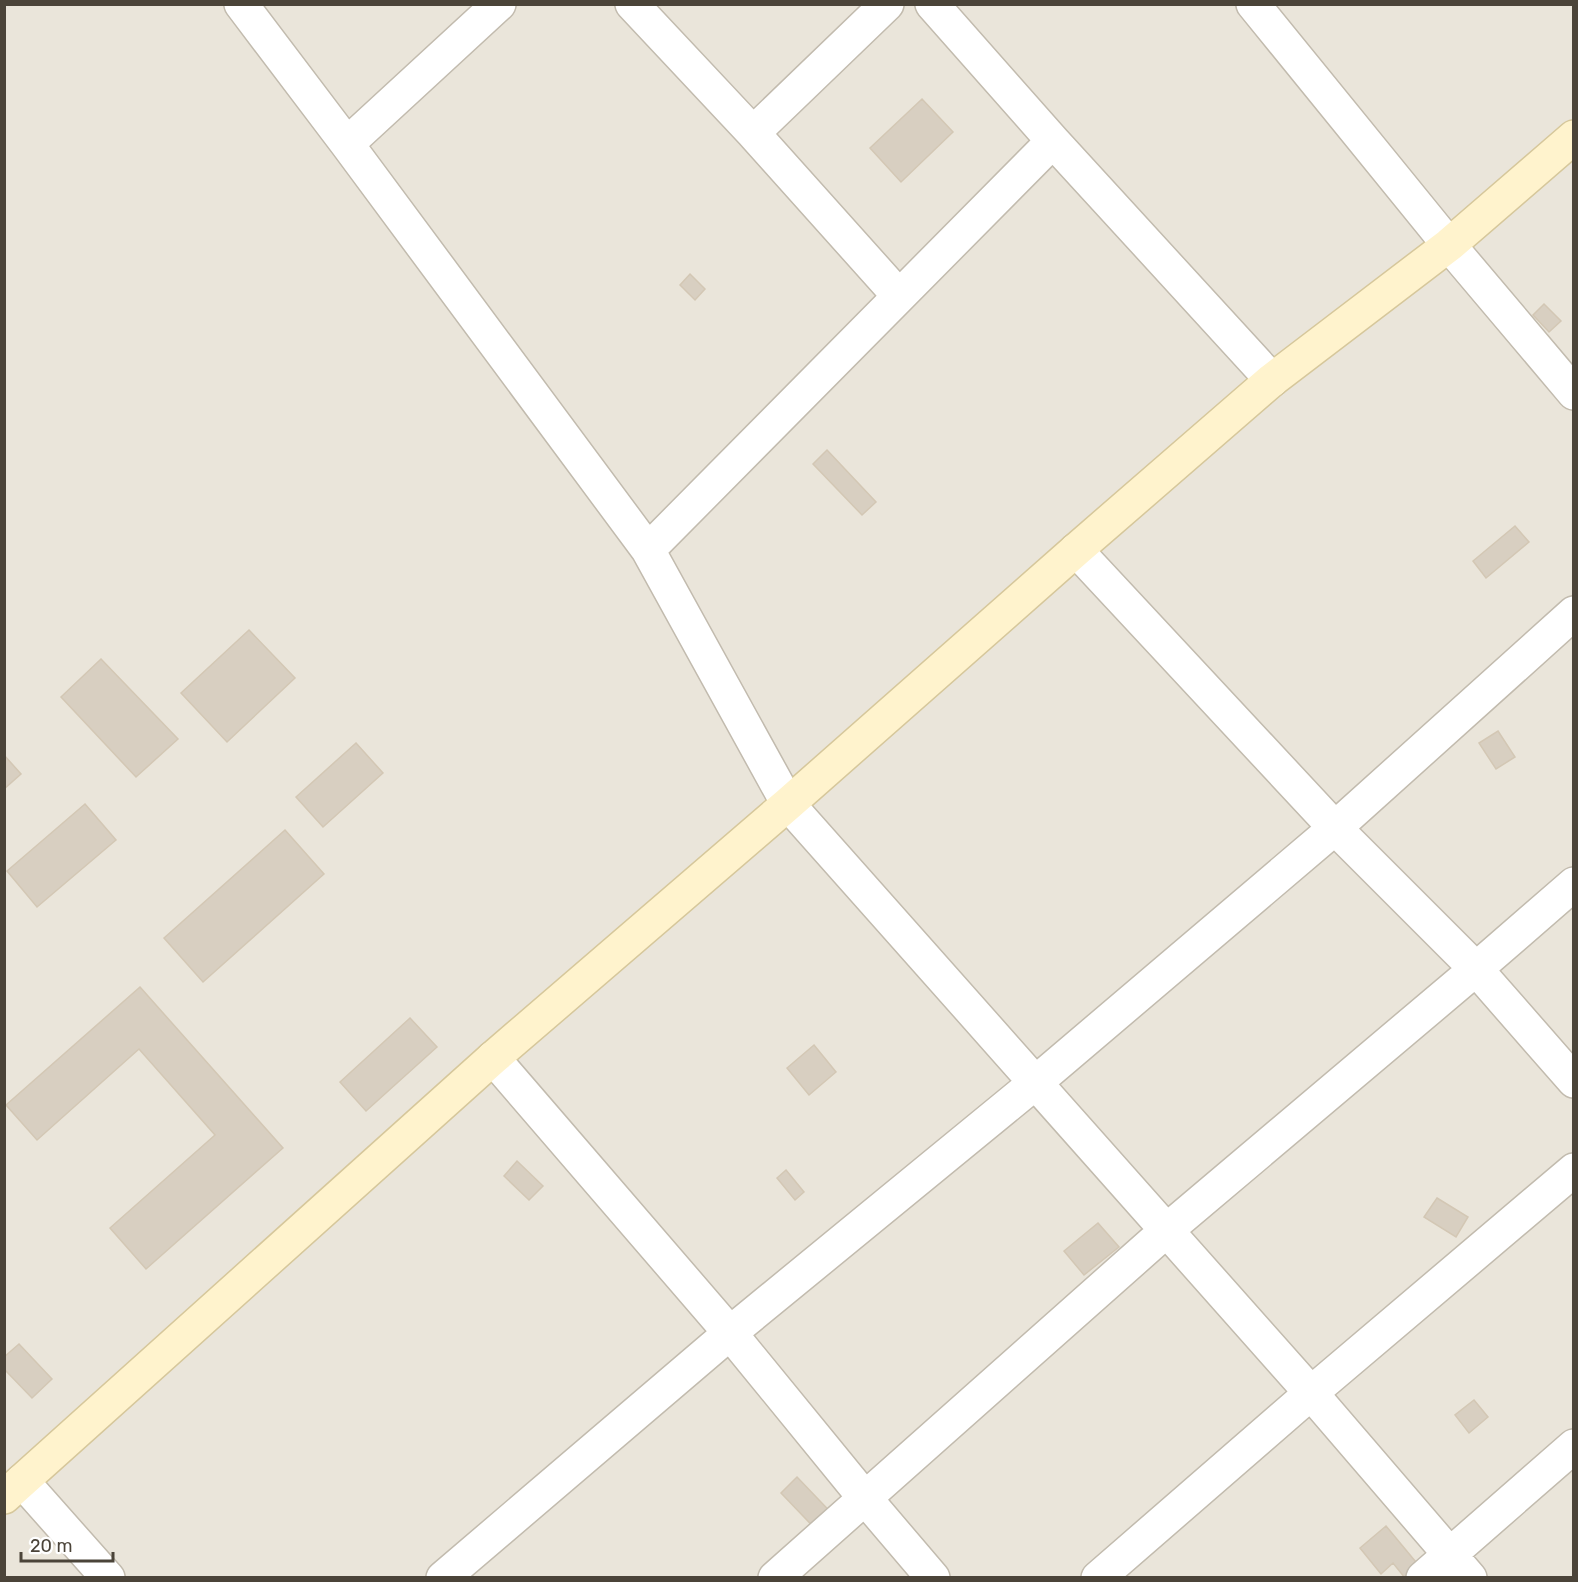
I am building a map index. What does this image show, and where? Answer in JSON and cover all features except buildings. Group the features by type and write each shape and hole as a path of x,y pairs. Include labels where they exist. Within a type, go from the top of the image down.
{"street":[{"path":"241,4 648,550 788,804 1311,1393 1460,1566"},
{"path":"347,144 500,4"},
{"path":"632,4 753,133 899,296"},
{"path":"753,133 887,4"},
{"path":"932,4 1053,141 1272,380"},
{"path":"1253,4 1449,245 1574,393"},
{"path":"108,1578 13,1489 493,1058 788,804 1272,380 1449,245 1574,138"},
{"path":"648,550 1053,141"},
{"path":"1076,550 1335,828 1476,969 1574,1081"},
{"path":"443,1578 730,1333 1035,1083 1335,828 1574,613"},
{"path":"775,1578 1167,1230 1574,884"},
{"path":"493,1058 730,1333 933,1578"},
{"path":"1098,1578 1311,1393 1574,1170"},
{"path":"1423,1578 1460,1566 1574,1446"}],"shaded area":[{"path":"5,5 1573,5 1573,1577 5,1577"}]}
